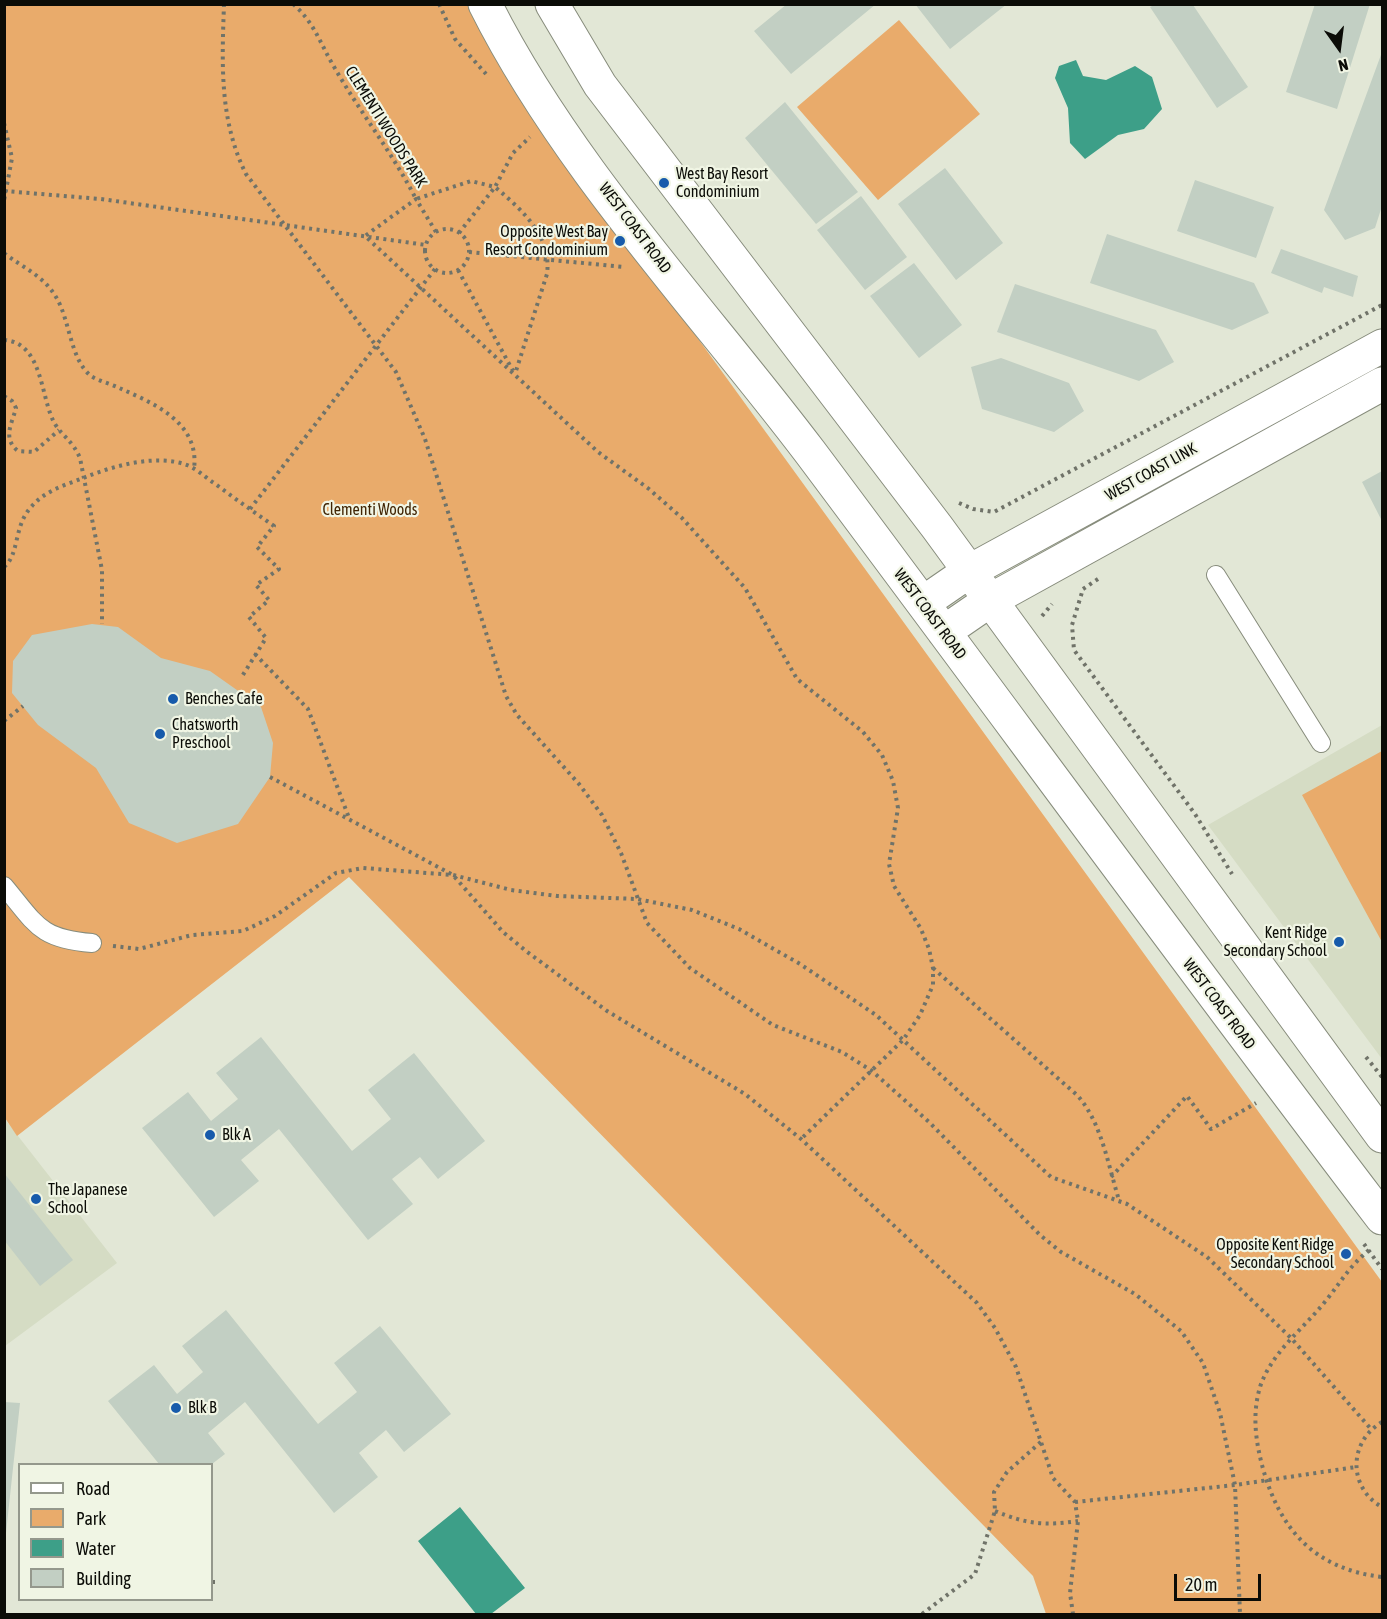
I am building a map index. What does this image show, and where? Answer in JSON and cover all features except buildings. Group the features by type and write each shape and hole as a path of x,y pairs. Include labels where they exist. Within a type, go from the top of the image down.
{"main road":[{"name":"WEST COAST ROAD","path":"485,4 503,40 553,120 923,603 1070,799 1185,959 1383,1218"},
{"path":"552,4 600,85 937,527 1383,1136"},
{"name":"WEST COAST LINK","path":"923,603 968,572 1383,346"},
{"path":"944,632 989,601 1383,384"}],"lane":[{"path":"1216,575 1321,743"},
{"path":"4,886 41,930 58,938 92,943"}],"path":[{"path":"224,4 223,93 232,144 246,174 396,372 425,439 506,696 517,715 579,784 602,815 621,853 647,923 665,945 690,968 731,999 773,1025 842,1052 872,1071 928,1122 1040,1235 1061,1252 1135,1294 1181,1331 1203,1363 1220,1413 1235,1485 1240,1614"},
{"name":"CLEMENTI WOODS PARK","path":"293,4 318,32 332,64 417,199 471,181 495,187"},
{"path":"4,123 12,158 4,201"},
{"path":"459,233 495,187 513,153 535,133"},
{"path":"495,187 534,225 549,258 545,283 515,374"},
{"path":"6,191 101,200 426,245"},
{"path":"365,236 417,199 436,232"},
{"path":"448,229 459,233 465,239 469,252 467,260 458,270 449,273 435,269 426,257 426,245 436,232 448,229"},
{"path":"365,236 598,452 649,489 682,518 745,588 797,679 863,732 882,755 896,793 898,808 889,864 894,886 921,928 933,968 933,985 929,999 903,1040 801,1138"},
{"path":"469,252 633,268"},
{"path":"4,253 36,274 48,286 66,317 80,362 91,375 150,402 178,422 190,436 196,453 194,469"},
{"path":"250,509 435,269"},
{"path":"458,270 515,374"},
{"path":"973,509 994,512 1383,305"},
{"path":"4,340 19,345 29,354 40,375 49,411 59,430 73,444 85,478 102,570 102,624"},
{"path":"4,396 12,400 16,408 9,440 18,451 26,454 34,452 59,430"},
{"path":"4,567 14,552 16,534 23,517 33,505 64,484 109,468 137,463 164,461 194,469 274,526 257,547 279,569 256,585 269,600 249,617 266,638 241,678"},
{"path":"1073,594 1083,589"},
{"path":"1042,616 1053,603 1063,598"},
{"path":"1072,625 1074,650 1194,814 1238,884"},
{"path":"255,654 308,709 349,818"},
{"path":"4,721 23,706"},
{"path":"270,777 453,875 503,932 526,951 608,1011 745,1094 801,1138 977,1303 1006,1345 1042,1441 1053,1478 1075,1502 1078,1521 1070,1593 1073,1614"},
{"path":"139,949 192,935 232,934 255,927 336,873 351,868 378,868 453,875 511,890 557,896 637,899 692,910 739,929 800,964 876,1015 1045,1172 1065,1184 1119,1201 1207,1257 1291,1338 1371,1429"},
{"path":"933,968 1078,1096 1096,1123 1119,1201"},
{"path":"1361,1051 1383,1077"},
{"path":"1111,1177 1186,1096 1211,1129 1259,1101"},
{"path":"1369,1250 1349,1267 1327,1299 1270,1365 1257,1400 1255,1435 1266,1481 1281,1515 1292,1531 1308,1547 1340,1568 1383,1577"},
{"path":"1383,1422 1371,1429 1358,1450 1356,1467 1367,1496 1383,1507"},
{"path":"922,1614 975,1574 995,1510 994,1492 1007,1472 1042,1441"},
{"path":"1075,1502 1235,1485 1356,1467"},
{"path":"995,1510 1020,1522 1053,1525 1078,1521"}],"shaded area":[{"name":"Kent Ridge Secondary School","path":"1382,725 1382,1059 1208,825"},
{"name":"The Japanese School","path":"4,1118 117,1263 5,1346 4,1346"}],"green space":[{"name":"Clementi Woods","path":"5,5 473,5 583,180 1382,1282 1382,1614 1046,1614 1033,1576 349,877 17,1136 5,1118"},
{"path":"899,20 980,114 878,200 797,107"},
{"path":"1382,751 1382,942 1302,795"}],"water":[{"path":"1076,60 1083,76 1106,80 1135,66 1152,77 1162,109 1144,129 1118,135 1085,159 1070,143 1068,108 1055,78 1059,66"},
{"path":"460,1507 525,1588 491,1614 476,1614 418,1541"}],"place":[{"name":"West Bay Resort Condominium","path":"664,183"},
{"name":"Opposite West Bay Resort Condominium","path":"620,241"},
{"name":"Benches Cafe","path":"173,699"},
{"name":"Chatsworth Preschool","path":"160,734"},
{"name":"Kent Ridge Secondary School","path":"1339,942"},
{"name":"Blk A","path":"210,1135"},
{"name":"The Japanese School","path":"36,1199"},
{"name":"Opposite Kent Ridge Secondary School","path":"1346,1254"},
{"name":"Blk B","path":"176,1408"}]}
